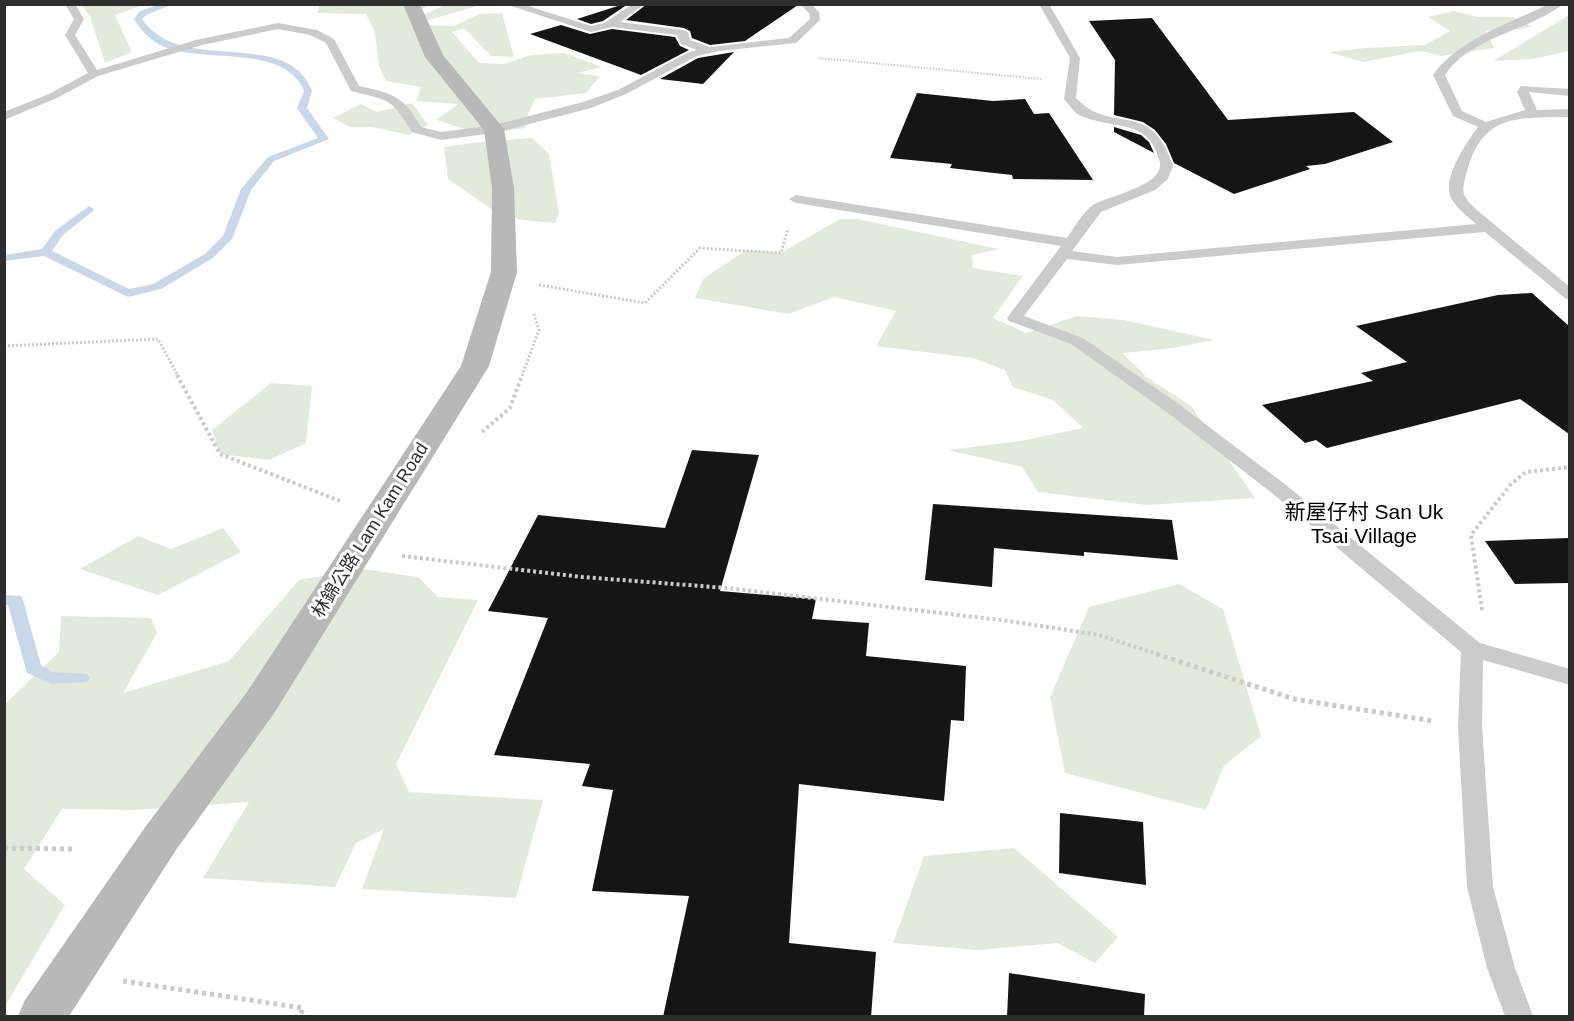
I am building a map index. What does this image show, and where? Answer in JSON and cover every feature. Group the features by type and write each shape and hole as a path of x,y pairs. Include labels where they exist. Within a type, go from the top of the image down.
{"main road":[{"path":"411,4 434,57 494,129"},
{"name":"林錦公路 Lam Kam Road","path":"42,1017 161,838 261,702 475,366 504,272 503,188 494,129"}],"lane":[{"path":"70,4 79,19 70,35 94,74"},
{"path":"510,4 585,28 597,28 611,24 640,4"},
{"path":"4,117 53,96 94,74 200,42 278,26 313,32 330,41 355,89 392,97 408,111 416,129 441,136 494,129 608,98 683,57 709,50 787,42 796,38 815,20 814,12 805,4"},
{"path":"1044,4 1075,58 1070,99 1072,103 1087,112 1142,128 1153,135 1167,166 1163,176 1150,187 1096,209 1015,318 1077,341 1174,409 1279,489 1472,649 1569,677"},
{"path":"1485,126 1457,113 1439,75 1440,69 1459,54 1558,4"},
{"path":"611,24 679,32 684,34 683,41 709,50"},
{"path":"1532,113 1523,92 1526,88 1569,93"},
{"path":"1569,112 1532,113 1485,126 1466,151 1455,190 1466,207 1569,295"},
{"path":"796,199 1068,249 1117,261 1489,227"},
{"path":"1472,649 1470,727 1479,886 1501,968 1519,1017"}],"path":[{"path":"787,42 788,55 1072,82"},
{"path":"534,284 645,303 700,248 781,253 796,199"},
{"path":"4,346 158,339 220,454 341,501"},
{"path":"1472,649 1486,636 1471,535 1511,484 1526,472 1569,467"},
{"path":"356,553 400,555 582,577 727,588 1100,634 1294,699 1470,727"},
{"path":"4,848 72,849"},
{"path":"116,980 303,1008 300,1017"}],"shaded area":[{"path":"82,5 144,5 115,15 132,52 105,63 90,17"},
{"path":"320,5 432,5 421,9 425,14 445,5 480,5 412,25 454,26 479,14 502,13 514,57 491,56 464,28 452,32 479,63 504,64 531,55 564,53 602,67 577,73 600,76 586,93 535,99 525,128 482,134 436,120 458,104 416,101 421,87 386,81 379,66 375,32 366,14 317,13"},
{"path":"1454,11 1477,17 1513,17 1531,26 1522,29 1486,31 1494,48 1441,56 1421,51 1363,62 1329,52 1425,45 1450,31 1428,17"},
{"path":"1569,15 1569,51 1533,59 1493,61"},
{"path":"412,103 428,125 409,135 372,127 350,127 333,118 361,104 377,112"},
{"path":"532,138 549,154 559,213 555,223 521,220 491,209 448,179 444,147"},
{"path":"840,219 857,219 999,249 972,255 973,268 1023,276 993,318 1026,333 1077,316 1124,320 1214,340 1173,348 1122,353 1148,378 1191,406 1255,498 1147,505 1038,492 1022,467 948,450 1021,441 1083,428 1053,400 1013,387 1005,370 973,358 876,346 896,311 834,297 788,314 695,298 703,279 746,250 781,253"},
{"path":"271,383 312,386 306,443 269,460 220,454 212,430"},
{"path":"223,528 241,552 158,595 80,569 138,536 171,549"},
{"path":"363,569 418,577 438,597 478,600 396,764 409,792 543,800 516,898 362,889 384,829 356,843 335,887 203,878 249,802 134,810 62,809 24,869 65,905 5,1006 5,704 59,652 61,616 151,618 157,633 123,693 229,661 299,580"},
{"path":"1179,584 1223,609 1261,736 1224,766 1206,810 1065,773 1050,697 1089,607"},
{"path":"1014,848 1118,937 1095,963 1057,943 978,950 893,943 924,856"}],"building":[{"path":"628,4 603,21 591,24 577,19"},
{"path":"647,4 798,5 745,41 710,45 692,38 690,31 684,28 626,20"},
{"path":"1152,18 1228,120 1354,112 1393,142 1325,164 1306,166 1310,169 1234,194 1174,163 1166,144 1155,130 1143,122 1114,115 1115,60 1089,21"},
{"path":"561,25 590,34 612,29 675,37 680,46 689,50 641,75 530,34"},
{"path":"734,52 703,84 660,79 698,58"},
{"path":"917,93 993,101 1025,99 1034,114 1049,113 1093,180 1013,179 1012,175 950,168 952,164 890,158"},
{"path":"1114,127 1141,135 1149,142 1154,153 1114,132"},
{"path":"1532,293 1569,326 1569,434 1520,399 1327,448 1316,440 1305,443 1262,405 1373,381 1361,373 1407,362 1356,326 1498,295"},
{"path":"692,450 759,455 720,591 816,599 812,619 869,623 866,656 966,666 964,721 951,720 944,801 799,784 789,943 876,952 871,1017 663,1017 689,896 592,891 613,790 582,786 590,764 494,755 548,618 488,611 538,515 665,528"},
{"path":"933,504 1172,520 1178,560 1084,552 1084,556 994,548 992,587 925,580"},
{"path":"1569,538 1569,583 1515,584 1485,541"},
{"path":"1060,813 1143,822 1146,885 1059,873"},
{"path":"1009,973 1145,994 1144,1017 1007,1017"}],"waterway":[{"path":"46,252 128,293 157,287 209,256 228,237 246,189 271,159 324,139 302,108 308,91 299,74 290,67 276,62 241,56 175,48 159,41 149,33 138,19 143,13 170,4"},
{"path":"46,252 59,233 89,209"},
{"path":"4,258 46,252"},
{"path":"4,600 15,600 33,669 51,678 81,678"}],"district":[{"name":"新屋仔村 San Uk Tsai Village","path":"1364,524"}]}
